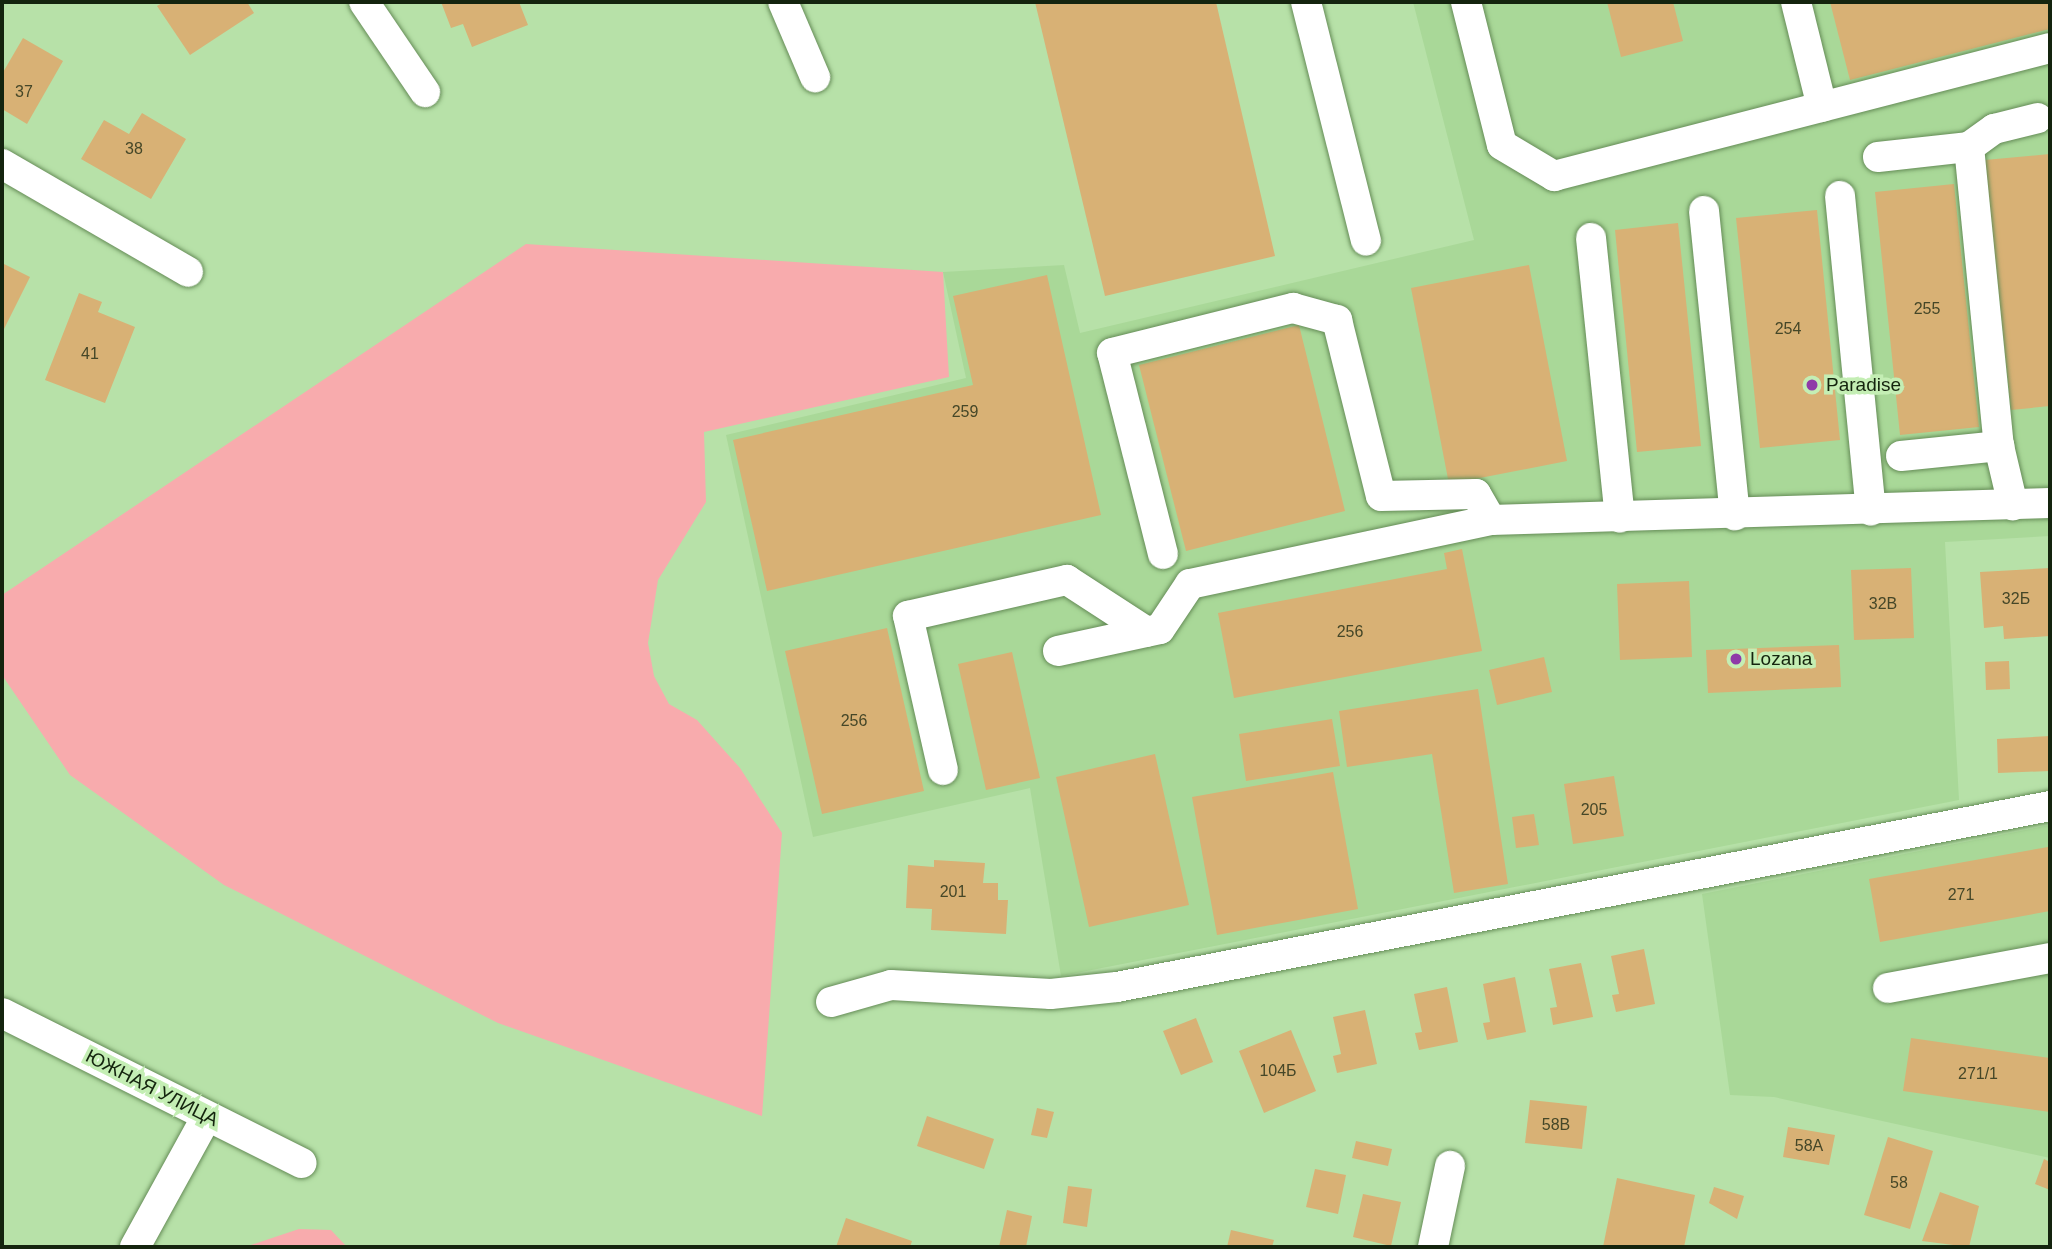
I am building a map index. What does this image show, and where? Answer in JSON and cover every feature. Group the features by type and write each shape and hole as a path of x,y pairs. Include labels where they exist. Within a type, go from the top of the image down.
{"street":[{"path":"364,2 425,92"},
{"path":"783,2 815,77"},
{"path":"1306,2 1366,241"},
{"path":"1466,2 1502,145 1553,176 2050,48"},
{"path":"1796,2 1822,107"},
{"path":"1878,157 1969,147 1994,129 2038,118"},
{"path":"1969,147 1999,446 2013,505"},
{"path":"2,164 188,272"},
{"path":"1840,196 1871,510"},
{"path":"1704,211 1735,515"},
{"path":"1591,238 1620,518"},
{"path":"1163,554 1112,353 1293,308 1337,320 1381,496 1476,495 1491,520"},
{"path":"1901,456 1999,446"},
{"path":"1058,651 1160,629 1190,584 1491,520 1735,515 2050,503"},
{"path":"943,769 908,616 1067,580 1147,632"},
{"path":"831,1002 891,985 1051,994 1116,987 2050,806"},
{"path":"1888,988 2050,958"},
{"name":"ЮЖНАЯ УЛИЦА","path":"2,1013 301,1163"},
{"path":"135,1247 207,1116"},
{"path":"1433,1247 1450,1166"}],"shaded area":[{"path":"1413,2 2050,2 2050,536 1945,542 1959,800 1061,976 1030,788 813,837 726,435 966,378 943,272 1064,265 1080,333 1474,240"},
{"path":"526,244 943,272 949,377 704,432 706,502 658,580 648,643 654,676 669,704 697,720 740,768 782,833 762,1116 498,1023 224,885 70,775 2,675 2,595"},
{"path":"2050,825 2050,1158 1774,1097 1730,1095 1702,894"},
{"path":"299,1229 331,1230 347,1247 245,1247"}],"building":[{"path":"164,2 247,2 254,13 190,55 157,6"},
{"path":"441,2 519,2 528,25 472,47 463,24 451,28"},
{"path":"1035,2 1216,2 1275,256 1105,296"},
{"path":"1607,2 1673,2 1683,41 1621,57"},
{"path":"1830,2 2050,2 2050,29 1850,80"},
{"path":"23,38 63,61 27,124 2,109 2,74"},
{"path":"142,113 186,139 151,199 81,159 104,120 129,134"},
{"path":"2050,154 2050,406 2011,410 1985,160"},
{"path":"1954,184 1979,427 1900,435 1875,192"},
{"path":"1817,210 1840,440 1760,448 1736,218"},
{"path":"1678,223 1701,446 1637,452 1615,230"},
{"path":"2,263 30,277 2,333"},
{"path":"1529,265 1567,461 1449,484 1411,288"},
{"path":"1047,275 1101,515 767,591 733,440 973,385 953,296"},
{"path":"79,293 102,302 98,312 135,327 105,403 45,380"},
{"path":"1299,325 1345,511 1186,551 1139,365"},
{"path":"1462,549 1482,651 1234,698 1218,613 1447,569 1444,553"},
{"path":"1911,568 1914,638 1854,640 1851,570"},
{"path":"2050,568 2050,636 2004,639 2003,626 1984,628 1980,572"},
{"path":"1689,581 1692,657 1620,660 1617,584"},
{"path":"887,628 924,791 822,814 785,651"},
{"path":"1839,645 1841,687 1708,693 1706,650"},
{"path":"1012,652 1040,778 986,790 958,664"},
{"path":"1544,657 1552,692 1497,705 1489,670"},
{"path":"2009,661 2010,689 1986,690 1985,662"},
{"path":"1478,689 1508,884 1454,893 1432,754 1347,767 1339,711"},
{"path":"1332,719 1340,766 1246,781 1239,734"},
{"path":"2050,736 2050,771 1998,773 1997,739"},
{"path":"1155,754 1189,905 1089,927 1056,777"},
{"path":"1333,772 1358,909 1217,935 1192,797"},
{"path":"1614,776 1624,836 1573,844 1564,784"},
{"path":"1534,814 1539,845 1516,848 1512,817"},
{"path":"2048,847 2050,911 1880,942 1869,879"},
{"path":"934,860 985,863 983,883 998,883 998,900 1008,900 1006,934 931,930 932,909 906,908 908,865 934,867"},
{"path":"1644,949 1655,1004 1616,1012 1612,995 1619,994 1611,956"},
{"path":"1581,963 1593,1017 1553,1025 1550,1008 1557,1007 1549,969"},
{"path":"1515,977 1526,1032 1487,1040 1483,1023 1490,1022 1483,984"},
{"path":"1447,987 1458,1042 1419,1050 1415,1033 1422,1032 1414,994"},
{"path":"1365,1010 1377,1064 1337,1073 1333,1056 1341,1054 1333,1017"},
{"path":"1196,1018 1213,1062 1181,1075 1163,1031"},
{"path":"1291,1030 1316,1091 1264,1113 1239,1051"},
{"path":"1911,1038 2050,1058 2050,1112 1903,1091"},
{"path":"1530,1100 1587,1106 1582,1149 1525,1143"},
{"path":"1037,1108 1054,1112 1047,1138 1031,1135"},
{"path":"927,1116 994,1139 984,1169 917,1146"},
{"path":"1788,1127 1835,1135 1829,1165 1783,1157"},
{"path":"1888,1137 1933,1151 1910,1229 1864,1215"},
{"path":"1356,1141 1392,1149 1388,1166 1352,1158"},
{"path":"2044,1159 2050,1162 2050,1190 2035,1184"},
{"path":"1315,1169 1346,1175 1338,1214 1306,1207"},
{"path":"1617,1178 1695,1195 1684,1247 1603,1247"},
{"path":"1068,1186 1092,1189 1087,1227 1063,1223"},
{"path":"1714,1187 1744,1196 1737,1219 1709,1203"},
{"path":"1940,1192 1979,1206 1969,1247 1922,1241"},
{"path":"1363,1194 1401,1202 1391,1246 1353,1237"},
{"path":"1007,1210 1032,1216 1026,1247 999,1247"},
{"path":"846,1218 912,1241 910,1247 836,1247"},
{"path":"1231,1230 1274,1240 1272,1247 1227,1247"}],"place":[{"name":"Paradise","path":"1812,385"},
{"name":"Lozana","path":"1736,659"}]}
